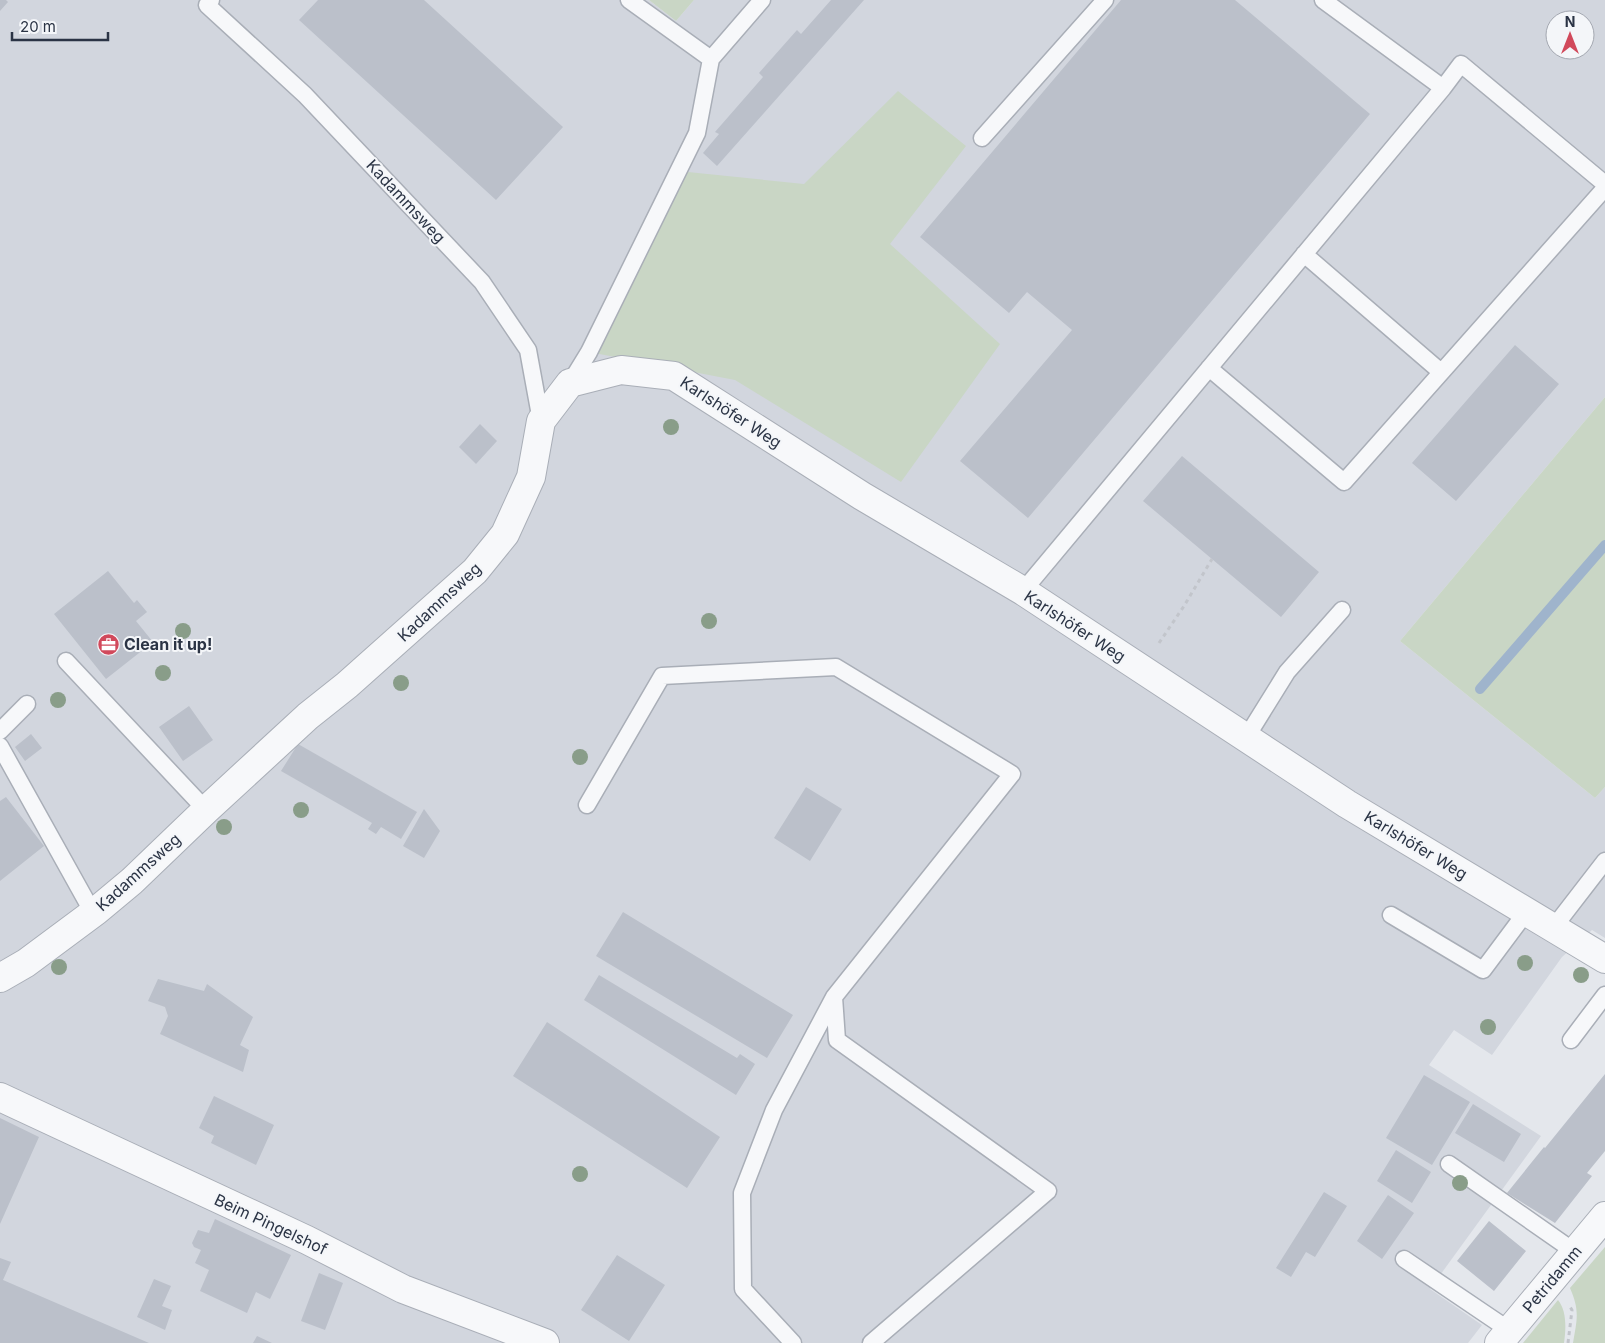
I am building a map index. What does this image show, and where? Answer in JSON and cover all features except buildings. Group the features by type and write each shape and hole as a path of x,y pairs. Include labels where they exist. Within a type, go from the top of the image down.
{"street":[{"name":"Karlshöfer Weg","path":"570,383 621,370 674,376 862,496 1023,591 1347,804 1605,959"},
{"path":"541,421 570,383"},
{"name":"Kadammsweg","path":"0,978 26,963 132,881 308,716 347,685 475,571 505,534 531,477 541,421"},
{"name":"Beim Pingelshof","path":"0,1097 307,1240 403,1289 546,1343"},
{"name":"Petridamm","path":"1504,1336 1605,1216"}],"lane":[{"path":"629,0 711,59"},
{"path":"570,383 589,352 697,133 711,59 762,0"},
{"path":"982,138 1105,0"},
{"path":"1323,0 1443,88"},
{"name":"Kadammsweg","path":"209,2 305,95 482,282 528,350 541,421"},
{"path":"1023,591 1461,64 1605,184"},
{"path":"1209,368 1344,482 1605,188"},
{"path":"1304,254 1441,372"},
{"path":"1246,738 1287,672 1342,610"},
{"path":"66,661 206,810"},
{"path":"587,805 662,676 836,667 1012,774 834,997 774,1110 742,1193 743,1289 793,1343"},
{"path":"0,731 28,704"},
{"path":"0,746 93,913"},
{"path":"1554,927 1605,861"},
{"path":"1391,915 1483,970 1527,911"},
{"path":"1571,1040 1605,995"},
{"path":"834,997 837,1040 1048,1191 871,1343"},
{"path":"1449,1164 1575,1252"},
{"path":"1404,1259 1504,1336"}],"path":[{"path":"1141,669 1184,606 1212,559"}],"shaded area":[{"path":"0,0 649,0 676,21 694,0 1605,0 1605,397 1400,641 1595,798 1605,787 1605,938 1592,930 1562,957 1492,1055 1454,1030 1429,1065 1541,1136 1430,1289 1482,1325 1468,1343 0,1343"}],"green space":[{"path":"649,0 694,0 676,21"},
{"path":"898,91 966,146 890,244 1000,344 901,482 735,380 589,352 678,171 804,184"},
{"path":"1605,397 1605,787 1595,798 1400,641"},
{"path":"1605,1247 1605,1343 1573,1343 1577,1315 1570,1288"},
{"path":"1558,1300 1564,1315 1564,1343 1523,1343"}],"waterway":[{"path":"1480,689 1605,545"}],"place":[{"name":"Clean it up!","path":"108,644"}]}
